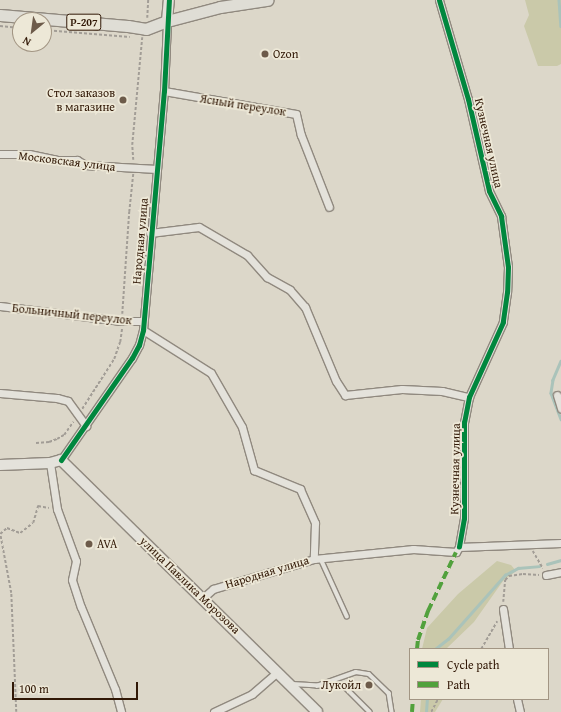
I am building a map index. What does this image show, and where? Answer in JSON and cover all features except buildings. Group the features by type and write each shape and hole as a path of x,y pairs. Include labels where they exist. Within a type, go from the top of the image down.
{"main road":[{"name":"Р-207","path":"0,15 128,26 146,29 167,21 220,6 267,0"}],"street":[{"name":"Народная улица","path":"61,460 132,358 139,345 143,330 150,233 164,91 169,0"},
{"name":"Кузнечная улица","path":"439,0 468,99 489,191 501,216 508,267 507,292 503,322 469,397 464,422 464,518 460,547"},
{"name":"Ясный переулок","path":"164,91 296,114 301,135 329,207"},
{"name":"Московская улица","path":"0,154 29,154 57,160 77,160 85,165 157,170"},
{"path":"150,233 199,227 247,255 267,277 290,290 305,307 336,382 345,395 402,389 442,391 469,397"},
{"name":"Больничный переулок","path":"0,306 121,321 144,321"},
{"name":"Народная улица","path":"143,330 210,373 242,427 254,470 300,489 315,523 317,558 213,589 203,598"},
{"path":"0,393 57,398 68,401 86,426"},
{"path":"557,395 561,408"},
{"path":"0,465 50,463 61,460"},
{"name":"улица Павлика Морозова","path":"61,460 203,598 317,712"},
{"path":"50,463 57,508 76,561 72,580 81,607 115,689 121,712"},
{"path":"317,558 413,549 456,552 460,547 561,543"},
{"path":"546,575 561,572"},
{"path":"503,609 509,648"},
{"path":"214,712 252,694 277,672"},
{"path":"517,700 520,712"}],"lane":[{"path":"317,558 347,616"},
{"path":"317,686 356,672 370,674 389,693 392,712"},
{"path":"290,684 345,686 370,712"}],"path":[{"path":"0,26 12,27"},
{"path":"52,31 134,37"},
{"path":"16,712 11,593 0,534 7,528 20,533 33,523 38,506 57,508"},
{"path":"483,648 503,609 505,580 510,576 522,574 546,575 542,563 528,544"},
{"path":"431,712 437,700"}],"green space":[{"path":"525,0 561,0 561,64 557,66 538,66 524,26 529,15"},
{"path":"497,561 511,565 516,571 503,581 474,622 447,648 422,648 427,628 458,594"},
{"path":"421,700 442,700 435,712 420,712"}],"waterway":[{"path":"559,0 561,26"},
{"path":"561,361 553,380 551,393 561,419"},
{"path":"547,564 561,560"},
{"path":"436,648 448,639 505,575 518,568 539,566"},
{"path":"426,712 427,700"}],"marked path":[{"path":"417,648 418,640 428,611 456,552"},
{"path":"412,712 413,700"}],"cycle path":[{"path":"61,460 132,358 139,345 143,330 164,91 169,0"},
{"path":"439,0 468,99 489,191 501,216 508,267 507,292 503,322 469,397 464,422 464,518 459,547"}],"place":[{"name":"Ozon","path":"265,54"},
{"name":"Стол заказов в магазине","path":"123,100"},
{"name":"AVA","path":"89,544"},
{"name":"Лукойл","path":"369,685"}]}
